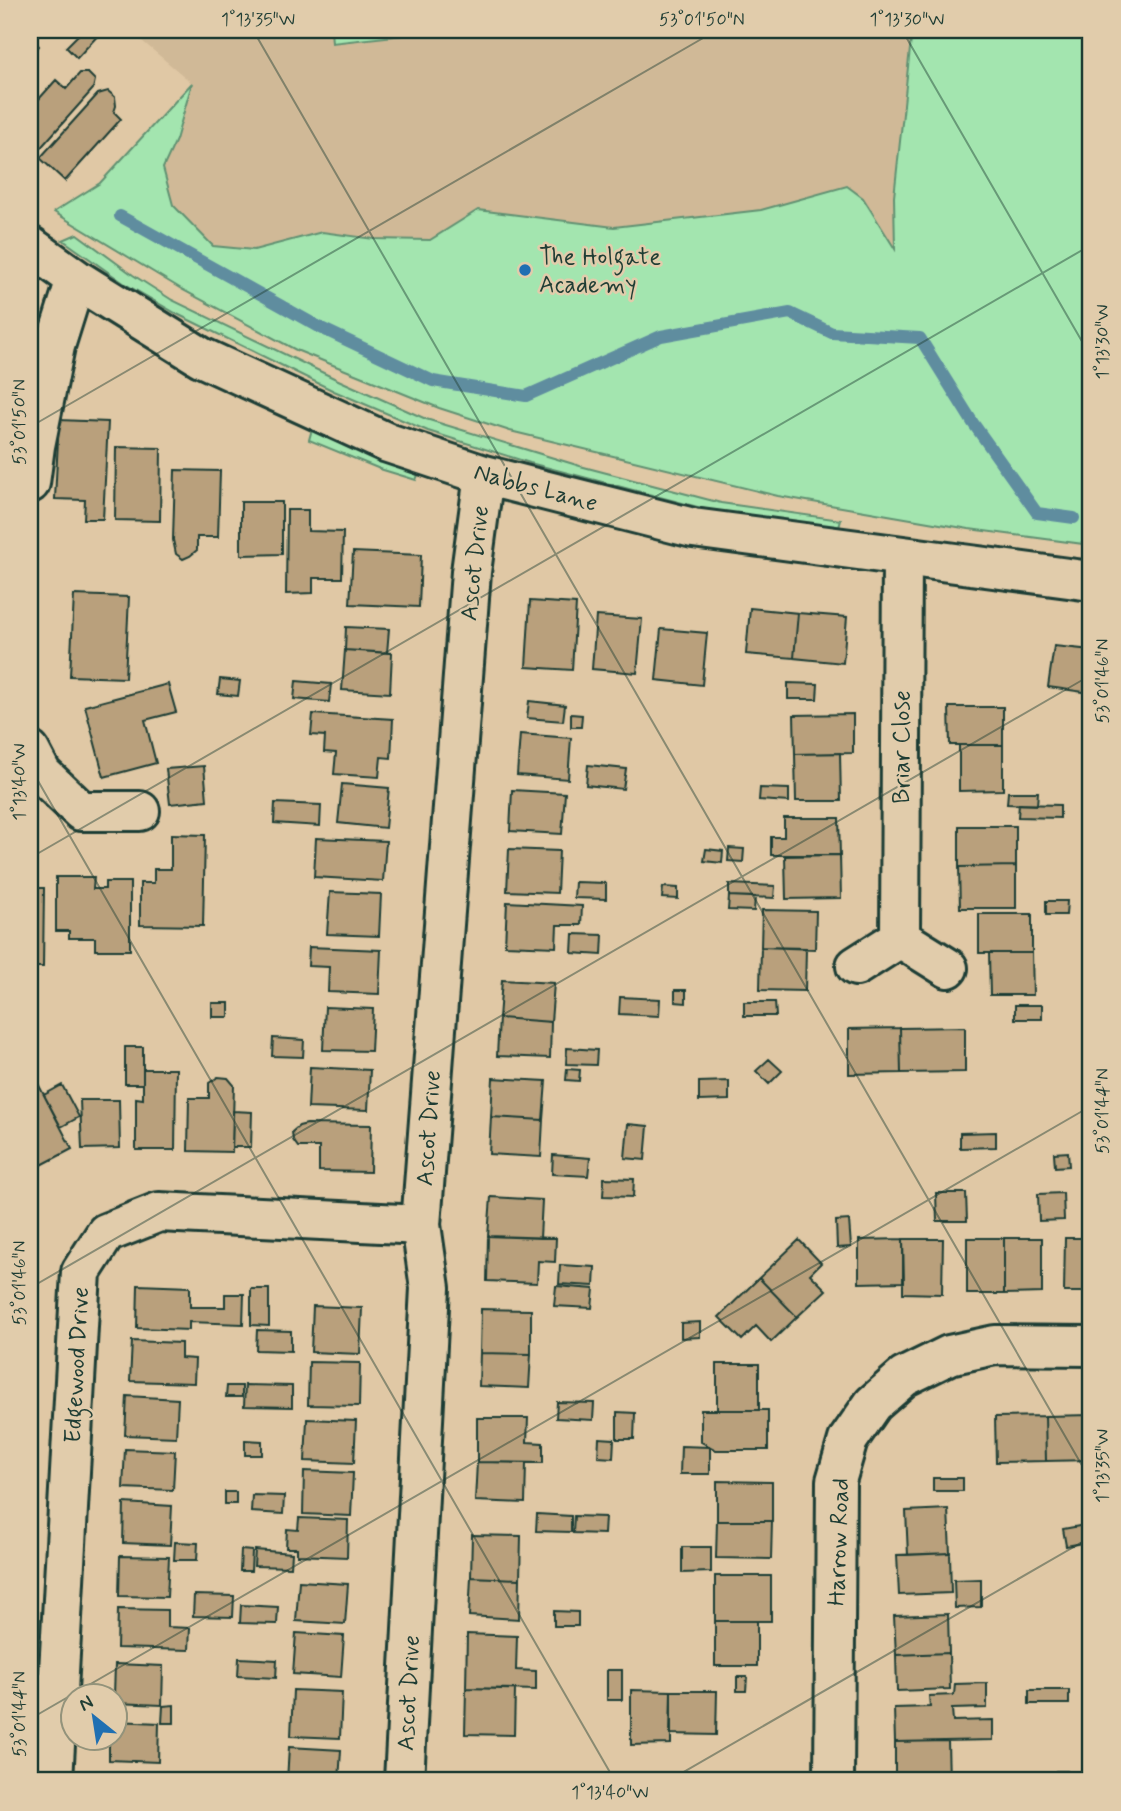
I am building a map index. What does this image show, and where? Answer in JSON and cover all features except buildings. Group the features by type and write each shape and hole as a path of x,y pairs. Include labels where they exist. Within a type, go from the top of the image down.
{"street":[{"name":"Nabbs Lane","path":"30,246 76,279 201,357 388,443 484,475 693,528 1091,581"},
{"path":"30,482 55,346 76,279"},
{"name":"Ascot Drive","path":"404,1781 430,1288 421,1225 471,572 484,475"},
{"name":"Briar Close","path":"900,938 902,556"},
{"path":"30,751 42,774 81,811 140,811"},
{"path":"856,966 900,938 948,968"},
{"name":"Edgewood Drive","path":"53,1781 81,1272 106,1233 159,1212 421,1225"},
{"name":"Harrow Road","path":"834,1781 836,1481 848,1440 873,1404 904,1377 949,1355 995,1345 1091,1346"}],"shaded area":[{"name":"The Holgate Academy","path":"129,30 912,30 894,197 895,250 778,496 510,431 439,408 296,350 183,290 54,212 100,183 192,83"}],"green space":[{"path":"331,30 449,30 332,43"},
{"path":"912,30 1091,30 1091,545 969,529 778,496 510,431 439,408 296,350 183,290 54,212 100,183 192,83 176,140 163,168 173,205 213,246 254,250 322,232 374,239 430,240 478,210 614,227 761,210 847,186 863,198 895,249 894,197"},
{"path":"77,234 172,300 426,419 580,466 721,503 841,520 838,531 709,510 530,463 428,431 334,391 177,314 125,284 63,240"},
{"path":"312,429 418,475 416,480 380,469 309,440"}],"waterway":[{"path":"120,216 321,328 433,381 526,396 661,336 790,313 832,333 920,338 973,423 1037,513 1074,518"}],"place":[{"name":"The Holgate Academy","path":"525,270"}]}
